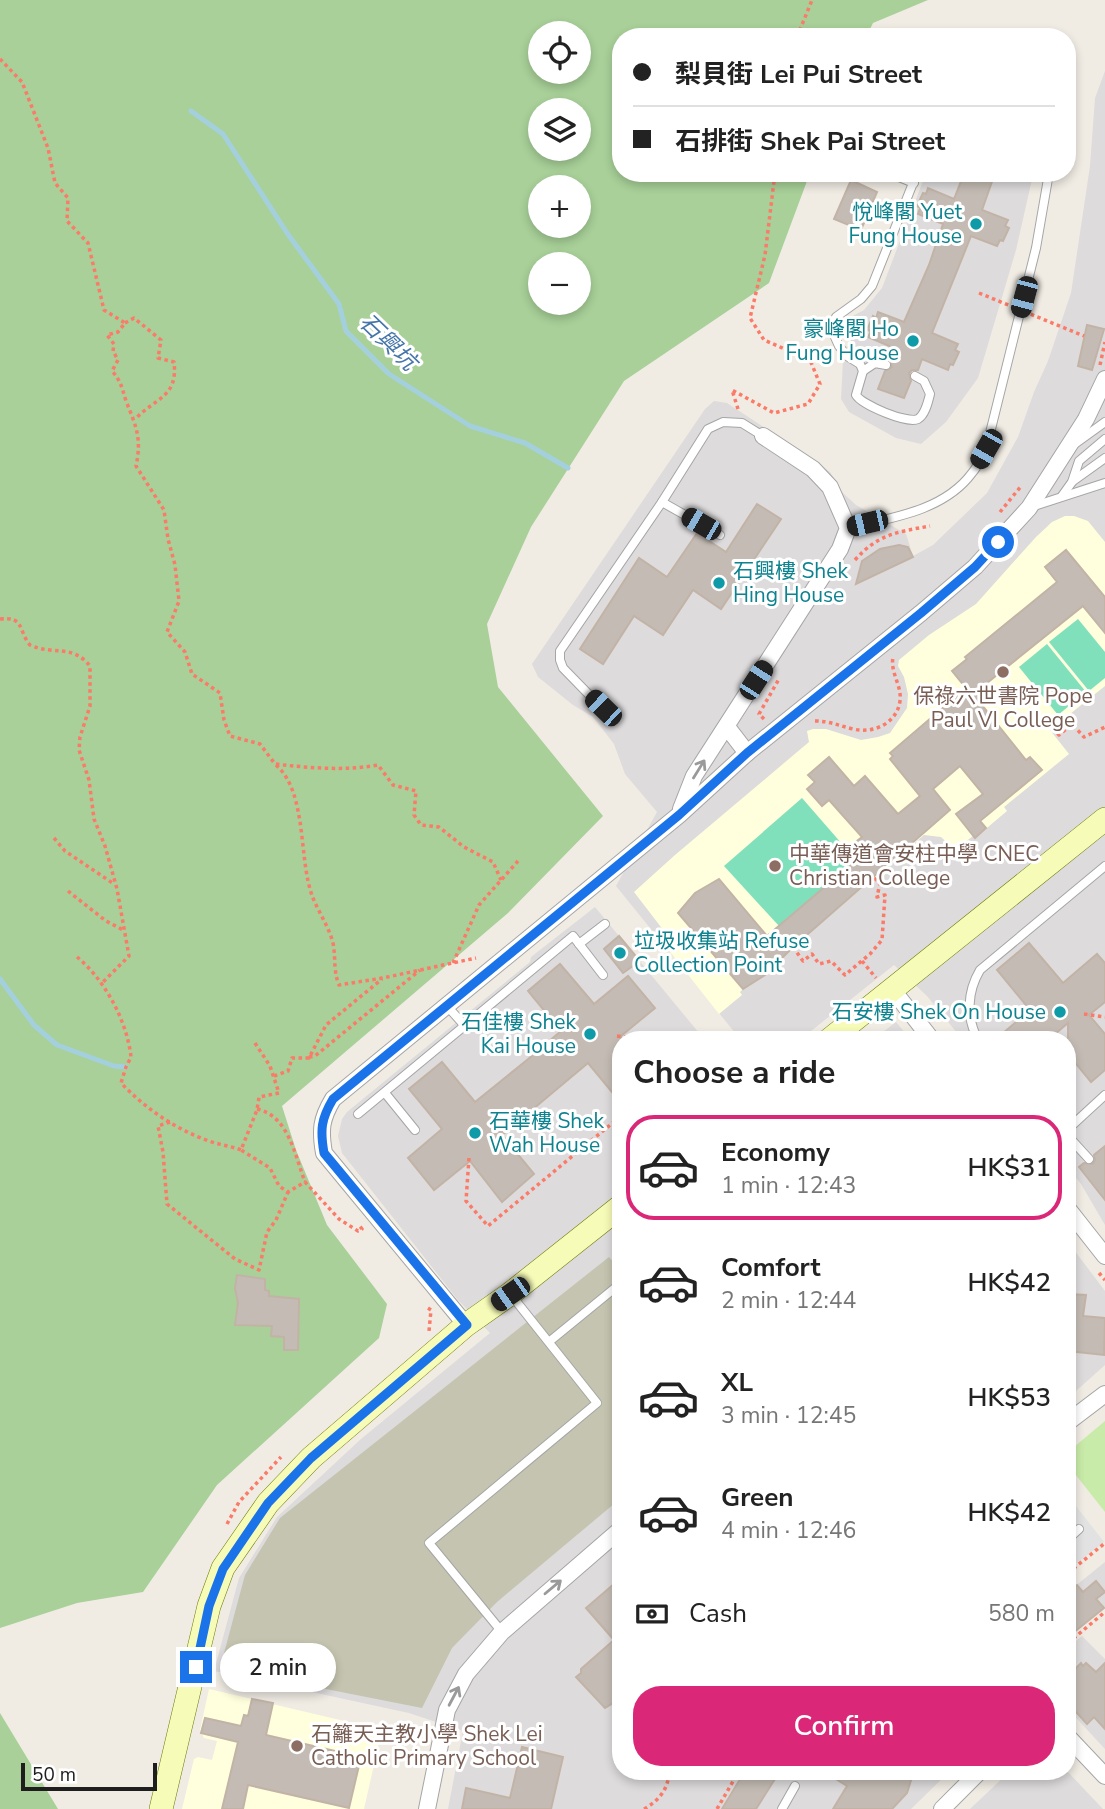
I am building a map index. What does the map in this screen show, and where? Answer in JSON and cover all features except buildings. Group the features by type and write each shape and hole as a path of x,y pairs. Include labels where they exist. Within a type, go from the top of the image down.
{"street":[{"path":"467,1325 324,1153 324,1114 333,1099 679,815 747,753 975,567 1029,508 1068,449 1086,419 1101,375"},
{"path":"679,815 694,776 840,549 848,528 830,487 813,469 764,436"},
{"path":"726,727 747,753"},
{"path":"838,1031 884,984 1105,819"},
{"path":"884,984 924,1031"},
{"path":"161,1809 209,1606 223,1569 268,1503 311,1458 467,1325 612,1213"},
{"path":"1076,1219 1105,1256"},
{"path":"1076,1416 1105,1394"},
{"path":"426,1809 447,1710 466,1674 502,1632 612,1537"},
{"path":"1076,1745 1105,1776"},
{"path":"942,1809 972,1780"}],"lane":[{"path":"848,528 904,515 932,505 972,474 986,449 1036,247 1047,182"},
{"path":"863,371 860,364 847,356 839,346 833,326 836,317 861,299 872,286 914,183"},
{"path":"886,365 875,363 863,371 857,388 859,399 907,420 923,414 930,394 925,381 915,376"},
{"path":"1086,419 1105,405"},
{"path":"603,708 563,668 560,651 662,502 708,429 723,422 742,423 764,436"},
{"path":"1068,449 1105,422"},
{"path":"1062,496 1072,482 1079,461 1105,439"},
{"path":"1072,482 1105,458"},
{"path":"1029,508 1105,483"},
{"path":"662,502 720,534"},
{"path":"974,1031 971,990 980,970 1105,866"},
{"path":"579,944 605,924"},
{"path":"358,1114 573,936 603,975"},
{"path":"447,1006 465,1026"},
{"path":"385,1093 415,1130"},
{"path":"1076,1121 1105,1095"},
{"path":"1076,1145 1089,1159"},
{"path":"550,1341 612,1290"},
{"path":"502,1632 429,1543 597,1404 550,1341 510,1294"},
{"path":"1076,1532 1079,1529"},
{"path":"782,1809 795,1786"}],"path":[{"path":"801,28 812,0"},
{"path":"0,59 22,82 48,148 55,183 68,198 67,221 88,243 104,310 125,323"},
{"path":"742,423 732,390 774,413 808,404 820,384 810,360 764,340 750,318 765,255 774,182"},
{"path":"979,293 1084,336"},
{"path":"135,419 169,392 176,378 174,362 158,359 161,340 134,318 125,323 118,332 107,335 114,344 113,351 118,360 111,371 121,381 135,419 140,446 136,466 164,510 167,539 176,565 180,601 167,632 185,652 192,674 220,693 224,720 230,736 260,744 284,772 294,798 313,897 333,944 334,972 339,985 476,958 466,967"},
{"path":"1101,375 1104,342"},
{"path":"993,520 1026,479"},
{"path":"854,561 867,546 889,534 930,526"},
{"path":"0,619 11,618 18,622 30,645 45,651 73,651 90,666 90,706 80,737 79,750 89,780 91,810 116,885 129,956 103,982"},
{"path":"820,713 809,721 830,721 853,729 881,728 894,716 900,700 898,684 891,667 893,655 890,658"},
{"path":"774,711 763,720 759,714 783,672"},
{"path":"1053,728 1059,735 1072,724 1084,737 1105,727"},
{"path":"275,764 319,769 378,765 393,785 416,791 414,815 421,825 439,827 464,847 493,862 501,880"},
{"path":"54,838 65,851 116,885"},
{"path":"453,963 475,912 518,861"},
{"path":"793,947 803,961 812,954 819,964 831,961 845,975 862,961 881,940 885,895 877,897 880,883 874,878"},
{"path":"68,891 106,921 125,931"},
{"path":"77,957 103,982 120,1020 131,1058 125,1066 121,1083 146,1107 170,1122 211,1142 242,1150 271,1168 279,1186 288,1192"},
{"path":"862,961 884,984"},
{"path":"274,1076 288,1071 292,1058 298,1060 315,1056 422,969"},
{"path":"309,1057 326,1025 383,978"},
{"path":"1084,1014 1105,1017"},
{"path":"242,1150 259,1097 279,1093 274,1076 255,1043"},
{"path":"257,1109 271,1114 281,1123 305,1182 339,1219 358,1231 362,1229 357,1222"},
{"path":"170,1122 158,1126 167,1204 235,1259 259,1270 267,1232 276,1220 288,1192 305,1182"},
{"path":"469,1158 466,1201 488,1226 612,1123"},
{"path":"1076,1567 1105,1543"},
{"path":"1076,1636 1105,1612"},
{"path":"648,1808 665,1790 669,1780"},
{"path":"717,1809 734,1780"}],"shaded area":[{"path":"1105,71 1105,1225 1076,1178 1076,1031 955,1031 927,996 894,965 811,1031 734,1031 616,886 657,812 625,774 614,744 593,717 538,677 532,664 705,409 714,401 727,403 830,472 843,493 856,505 906,534 913,556 933,545 987,493 1018,437 1071,293 1090,166 1095,98"},
{"path":"923,182 1031,182 1016,250 978,378 946,422 921,444 896,438 849,412 841,399 843,361 849,342 843,332 851,317 864,310 882,288"},
{"path":"1065,516 1088,521 1105,542 1105,686 1050,730 1069,754 1004,807 1007,811 975,838 973,836 955,850 941,837 924,835 793,947 765,975 743,989 740,992 742,995 719,1014 658,937 664,931 634,892 809,742 807,731 826,729 861,740 890,733 907,708 908,694 898,666 899,660 929,635 976,604 1036,537 1052,522"},
{"path":"595,907 697,1031 612,1031 612,1780 941,1780 911,1809 448,1809 463,1731 409,1713 214,1671 239,1578 277,1517 361,1439 490,1333 458,1300 342,1153 338,1136 342,1119 347,1112 530,962 531,957"},
{"path":"896,1022 903,1031 884,1031"},
{"path":"1076,1253 1105,1291 1105,1365 1076,1391"},
{"path":"609,1257 612,1261 612,1506 497,1602 452,1648 422,1708 220,1668 245,1575 280,1518"},
{"path":"1076,1506 1104,1542 1076,1564"},
{"path":"1105,1562 1105,1607 1076,1631 1076,1586"},
{"path":"1082,1636 1105,1659 1105,1749 1076,1718 1076,1641"},
{"name":"石籬天主教小學 Shek Lei Catholic Primary School","path":"209,1689 374,1728 380,1738 364,1809 182,1809 194,1759 198,1757 212,1760 217,1741 204,1738 200,1730"},
{"path":"1001,1780 1076,1780 1103,1809 970,1809"}],"green space":[{"path":"0,0 928,0 873,23 870,28 612,28 612,182 807,182 769,283 624,381 531,527 487,624 498,687 603,816 508,913 282,1106 296,1150 327,1225 387,1304 379,1338 217,1485 143,1592 77,1603 0,1628"},
{"path":"1078,619 1105,652 1105,678 1089,691 1049,642"},
{"path":"1047,644 1086,692 1058,715 1019,667"},
{"path":"802,798 856,860 779,926 724,866"},
{"path":"1105,1421 1105,1512 1076,1475 1076,1445"},
{"path":"0,1713 58,1809 0,1809"}],"waterway":[{"name":"石興坑","path":"191,111 223,134 287,233 339,304 346,331 389,374 470,426 525,443 568,468"},
{"path":"0,979 34,1025 57,1045 114,1066 126,1067"}],"place":[{"name":"悅峰閣 Yuet Fung House","path":"976,224"},
{"name":"豪峰閣 Ho Fung House","path":"913,341"},
{"name":"石興樓 Shek Hing House","path":"719,583"},
{"name":"保祿六世書院 Pope Paul VI College","path":"1003,672"},
{"name":"中華傳道會安柱中學 CNEC Christian College","path":"775,866"},
{"name":"垃圾收集站 Refuse Collection Point","path":"620,953"},
{"name":"石安樓 Shek On House","path":"1060,1012"},
{"name":"石佳樓 Shek Kai House","path":"590,1034"},
{"name":"石華樓 Shek Wah House","path":"475,1133"},
{"name":"石籬天主教小學 Shek Lei Catholic Primary School","path":"297,1746"}],"route":[{"path":"196,1667 209,1606 223,1569 268,1503 311,1458 467,1325 324,1153 324,1114 333,1099 679,815 747,753 921,613 975,567 998,542"}]}
